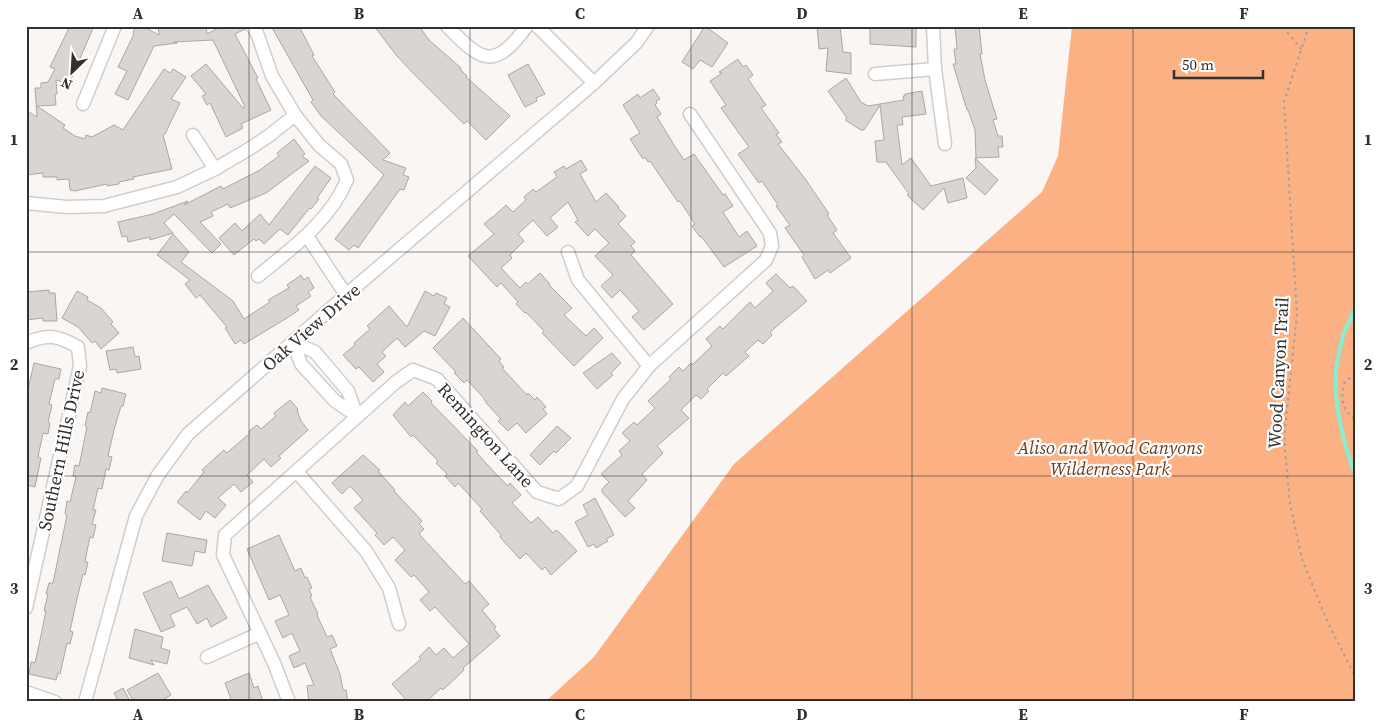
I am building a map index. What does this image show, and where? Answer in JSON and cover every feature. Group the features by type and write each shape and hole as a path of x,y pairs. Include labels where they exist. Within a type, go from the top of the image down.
{"street":[{"path":"83,104 115,26"},
{"path":"252,26 272,76 295,114 319,145 341,164 347,180 342,193 307,236 258,276"},
{"path":"447,26 475,53 486,57 498,56 515,42 527,26"},
{"path":"537,26 594,83"},
{"name":"Oak View Drive","path":"85,702 136,516 158,475 188,434 346,295 594,83 636,44 648,26"},
{"path":"934,26 935,69 945,144"},
{"path":"875,74 935,69"},
{"path":"26,203 104,206 177,187 215,169 263,140 295,114"},
{"name":"Remington Lane","path":"289,702 248,604 223,554 225,535 357,416 396,382 413,370 437,379 537,492 559,499 577,486 623,398 649,366 766,260 772,246 770,233 690,114"},
{"path":"193,135 215,169"},
{"path":"307,236 346,295"},
{"path":"568,252 578,280 649,366"},
{"name":"Southern Hills Drive","path":"26,343 37,338 61,337 78,346 80,366 31,572 26,608"},
{"path":"293,342 315,352 348,391 357,416"},
{"path":"293,342 301,364 335,401 357,416"},
{"path":"325,390 337,378"},
{"path":"297,472 366,551 389,588 399,624"},
{"path":"207,657 260,633"},
{"path":"26,692 55,702"}],"path":[{"path":"1286,26 1287,32 1302,50"},
{"name":"Wood Canyon Trail","path":"1309,26 1284,102 1297,314 1284,439 1290,504 1302,559 1328,623 1354,674 1356,682"},
{"path":"1356,375 1346,381 1342,390 1342,404 1349,415 1356,420"}],"green space":[{"name":"Aliso and Wood Canyons Wilderness Park","path":"1072,26 1356,26 1356,702 545,702 594,657 734,464 1042,192 1058,156"}],"building":[{"path":"70,26 94,26 69,84 56,80 56,105 37,106 65,125 63,128 75,136 85,139 86,135 92,137 114,125 123,130 164,69 170,73 173,69 186,77 171,99 180,103 163,135 172,169 133,177 134,179 119,182 119,184 107,186 107,184 75,191 70,190 69,179 57,180 57,177 43,177 43,173 26,175 26,110 37,117 35,88 41,88 41,83 48,82 55,69 50,67"},
{"path":"136,26 142,26 159,35 158,26 206,26 207,34 222,26 244,26 245,29 235,34 258,78 256,79 271,110 241,124 243,128 226,137 210,103 207,105 202,96 206,94 191,76 206,64 243,108 245,107 213,40 174,42 177,43 154,46 128,100 115,94 127,71 118,67"},
{"path":"271,26 299,26 314,55 312,56 335,92 333,94 390,153 383,160 406,168 403,175 409,177 404,190 400,189 358,248 354,245 349,250 335,239 384,175 321,116 311,102 313,100"},
{"path":"374,26 419,26 429,40 461,68 466,77 510,116 486,140 467,121 464,124 411,71"},
{"path":"705,26 728,43 712,67 700,60 693,69 682,62"},
{"path":"840,26 843,52 851,53 851,74 826,71 828,48 819,49 817,27"},
{"path":"870,26 916,26 916,47 870,44"},
{"path":"955,26 979,26 982,54 980,54 985,80 997,119 993,120 998,136 1002,136 1003,147 998,147 999,157 976,158 975,130 953,64 956,64 954,49 957,49"},
{"path":"738,59 743,67 746,65 753,75 748,79 766,105 761,108 779,133 776,134 782,142 778,144 829,214 827,215 837,230 833,233 851,258 830,273 828,270 815,279 802,257 804,255 785,228 790,225 776,206 778,205 762,181 759,183 738,154 749,147 721,108 726,105 710,81 722,73 719,72"},
{"path":"528,64 545,94 536,98 537,101 525,107 508,75"},
{"path":"846,78 861,102 868,106 904,100 903,96 905,94 922,91 926,114 902,117 903,125 897,125 902,165 911,158 931,186 963,178 967,198 948,203 944,188 923,210 907,195 909,194 886,162 877,162 875,141 884,140 880,105 864,130 861,130 845,120 847,118 828,91"},
{"path":"653,89 660,99 656,101 655,105 661,114 657,117 674,145 684,160 694,154 733,206 723,212 739,237 747,231 757,246 724,267 692,226 695,224 680,201 678,202 650,161 648,162 645,157 643,159 630,139 640,133 623,105 638,94 640,98"},
{"path":"294,139 305,154 302,156 309,161 266,193 230,208 228,204 211,212 213,216 200,222 221,244 212,253 174,214 164,223 173,233 150,240 150,237 128,242 127,236 122,237 118,222 153,214 188,201 184,205 221,186 223,189 260,170 279,156 277,153"},
{"path":"975,158 998,180 985,195 966,178 976,168"},
{"path":"581,160 587,170 580,174 596,202 606,193 626,216 618,224 635,242 631,246 635,251 631,255 673,304 644,330 632,317 639,311 620,290 612,298 601,286 613,275 595,256 609,243 595,229 588,236 575,222 578,220 568,202 550,218 558,227 547,236 533,220 518,234 524,241 510,255 512,258 501,268 520,288 526,282 528,284 540,273 572,308 564,315 586,336 594,328 603,338 574,366 542,333 544,331 516,304 518,302 501,283 497,287 468,256 494,234 484,224 506,205 513,212 526,200 524,197 533,189 536,192 557,177 554,172 564,166 566,169"},
{"path":"315,166 331,178 317,198 319,199 288,235 280,229 264,244 259,239 256,241 254,239 234,255 219,238 235,223 242,231 260,214 269,225"},
{"path":"173,234 189,252 181,262 233,301 244,319 270,302 268,300 289,288 287,285 301,275 304,280 308,277 314,288 308,292 311,296 296,306 299,310 287,318 244,344 241,340 235,344 225,328 227,327 200,295 196,298 185,284 190,280 157,255"},
{"path":"776,274 790,288 793,286 807,301 770,332 772,335 763,344 758,340 745,352 749,356 726,376 723,373 707,389 709,391 701,399 696,395 681,410 689,418 657,446 663,453 642,474 647,480 628,501 635,508 625,517 602,492 602,489 609,482 601,474 622,455 619,451 630,441 622,433 634,422 637,425 655,408 648,401 671,379 669,377 679,367 683,371 712,346 706,339 720,326 723,329 750,302 755,308 773,291 766,283"},
{"path":"49,290 49,293 55,293 57,321 43,321 43,318 26,320 26,292"},
{"path":"77,291 88,297 87,300 101,308 113,322 111,324 119,333 101,349 95,341 92,343 78,327 62,318"},
{"path":"425,291 434,296 436,293 447,298 444,304 450,307 435,336 424,331 405,347 397,338 382,352 386,356 377,364 384,372 373,382 359,367 356,369 343,355 370,329 367,326 389,306 407,327"},
{"path":"463,318 501,359 499,361 504,367 502,368 527,395 528,393 535,400 537,397 546,407 543,409 547,414 526,433 517,423 508,431 498,421 501,419 483,397 467,380 464,383 433,348"},
{"path":"133,347 135,357 139,356 141,369 117,373 116,369 110,370 106,351"},
{"path":"612,353 621,363 611,373 613,375 597,389 583,373"},
{"path":"34,363 61,369 59,379 55,379 49,404 52,405 48,422 50,423 48,434 43,433 38,457 41,458 35,487 26,485 26,398"},
{"path":"102,388 126,394 108,456 112,457 109,470 106,469 102,489 98,488 93,510 96,510 92,524 96,525 93,538 90,537 85,562 88,562 85,575 83,574 70,631 73,632 70,644 67,643 60,674 58,673 56,680 29,674 31,662 35,663 46,611 44,611 48,594 46,594 49,583 53,583 67,515 65,514 67,501 70,502 76,477 73,476 75,465 79,466 88,412 90,413 95,391 101,393"},
{"path":"423,392 432,401 431,403 478,451 476,452 496,474 508,486 510,483 521,495 512,503 531,523 538,517 553,533 556,530 560,533 577,551 551,575 545,567 542,570 526,553 520,559 480,511 482,509 458,483 455,487 445,476 447,474 436,463 438,461 413,435 411,437 393,415 405,402 408,406"},
{"path":"290,400 298,409 301,421 308,430 279,456 281,458 271,467 264,459 247,475 253,482 241,492 234,484 218,498 226,505 215,518 206,511 200,520 177,502 204,472 202,470 216,457 224,450 227,453 257,425 261,429 276,416 274,413"},
{"path":"557,426 571,438 540,465 530,455"},
{"path":"363,455 380,470 378,471 394,491 422,521 419,524 424,529 419,534 465,584 469,581 489,604 482,610 496,627 494,629 500,636 463,668 464,670 443,690 441,688 426,702 408,702 392,684 421,659 419,657 429,647 436,655 444,648 453,658 469,644 435,607 430,611 420,600 429,592 414,575 411,577 395,560 405,550 393,537 384,545 375,535 377,533 354,508 363,500 350,486 342,494 332,483"},
{"path":"595,498 614,535 596,548 594,544 588,547 575,522 588,515 583,505"},
{"path":"167,533 207,540 205,553 195,551 192,566 162,561"},
{"path":"279,535 295,571 301,568 305,578 307,577 312,588 309,589 312,596 310,597 317,615 327,637 332,635 337,646 330,649 340,674 343,690 346,690 348,702 309,702 307,686 314,685 305,663 294,668 289,656 300,651 292,633 283,638 275,621 289,615 280,595 269,600 247,549"},
{"path":"171,581 179,599 208,585 227,618 211,627 207,618 197,624 187,607 170,615 175,626 161,632 143,593"},
{"path":"135,629 163,637 161,648 170,651 167,664 151,660 154,665 129,658"},
{"path":"158,673 171,695 159,702 134,702 127,690"},
{"path":"249,673 254,688 258,686 263,702 232,702 225,683"},
{"path":"123,688 129,699 119,702 114,693"}],"waterway":[{"path":"1356,304 1343,336 1337,365 1336,386 1341,426 1356,476"}]}
